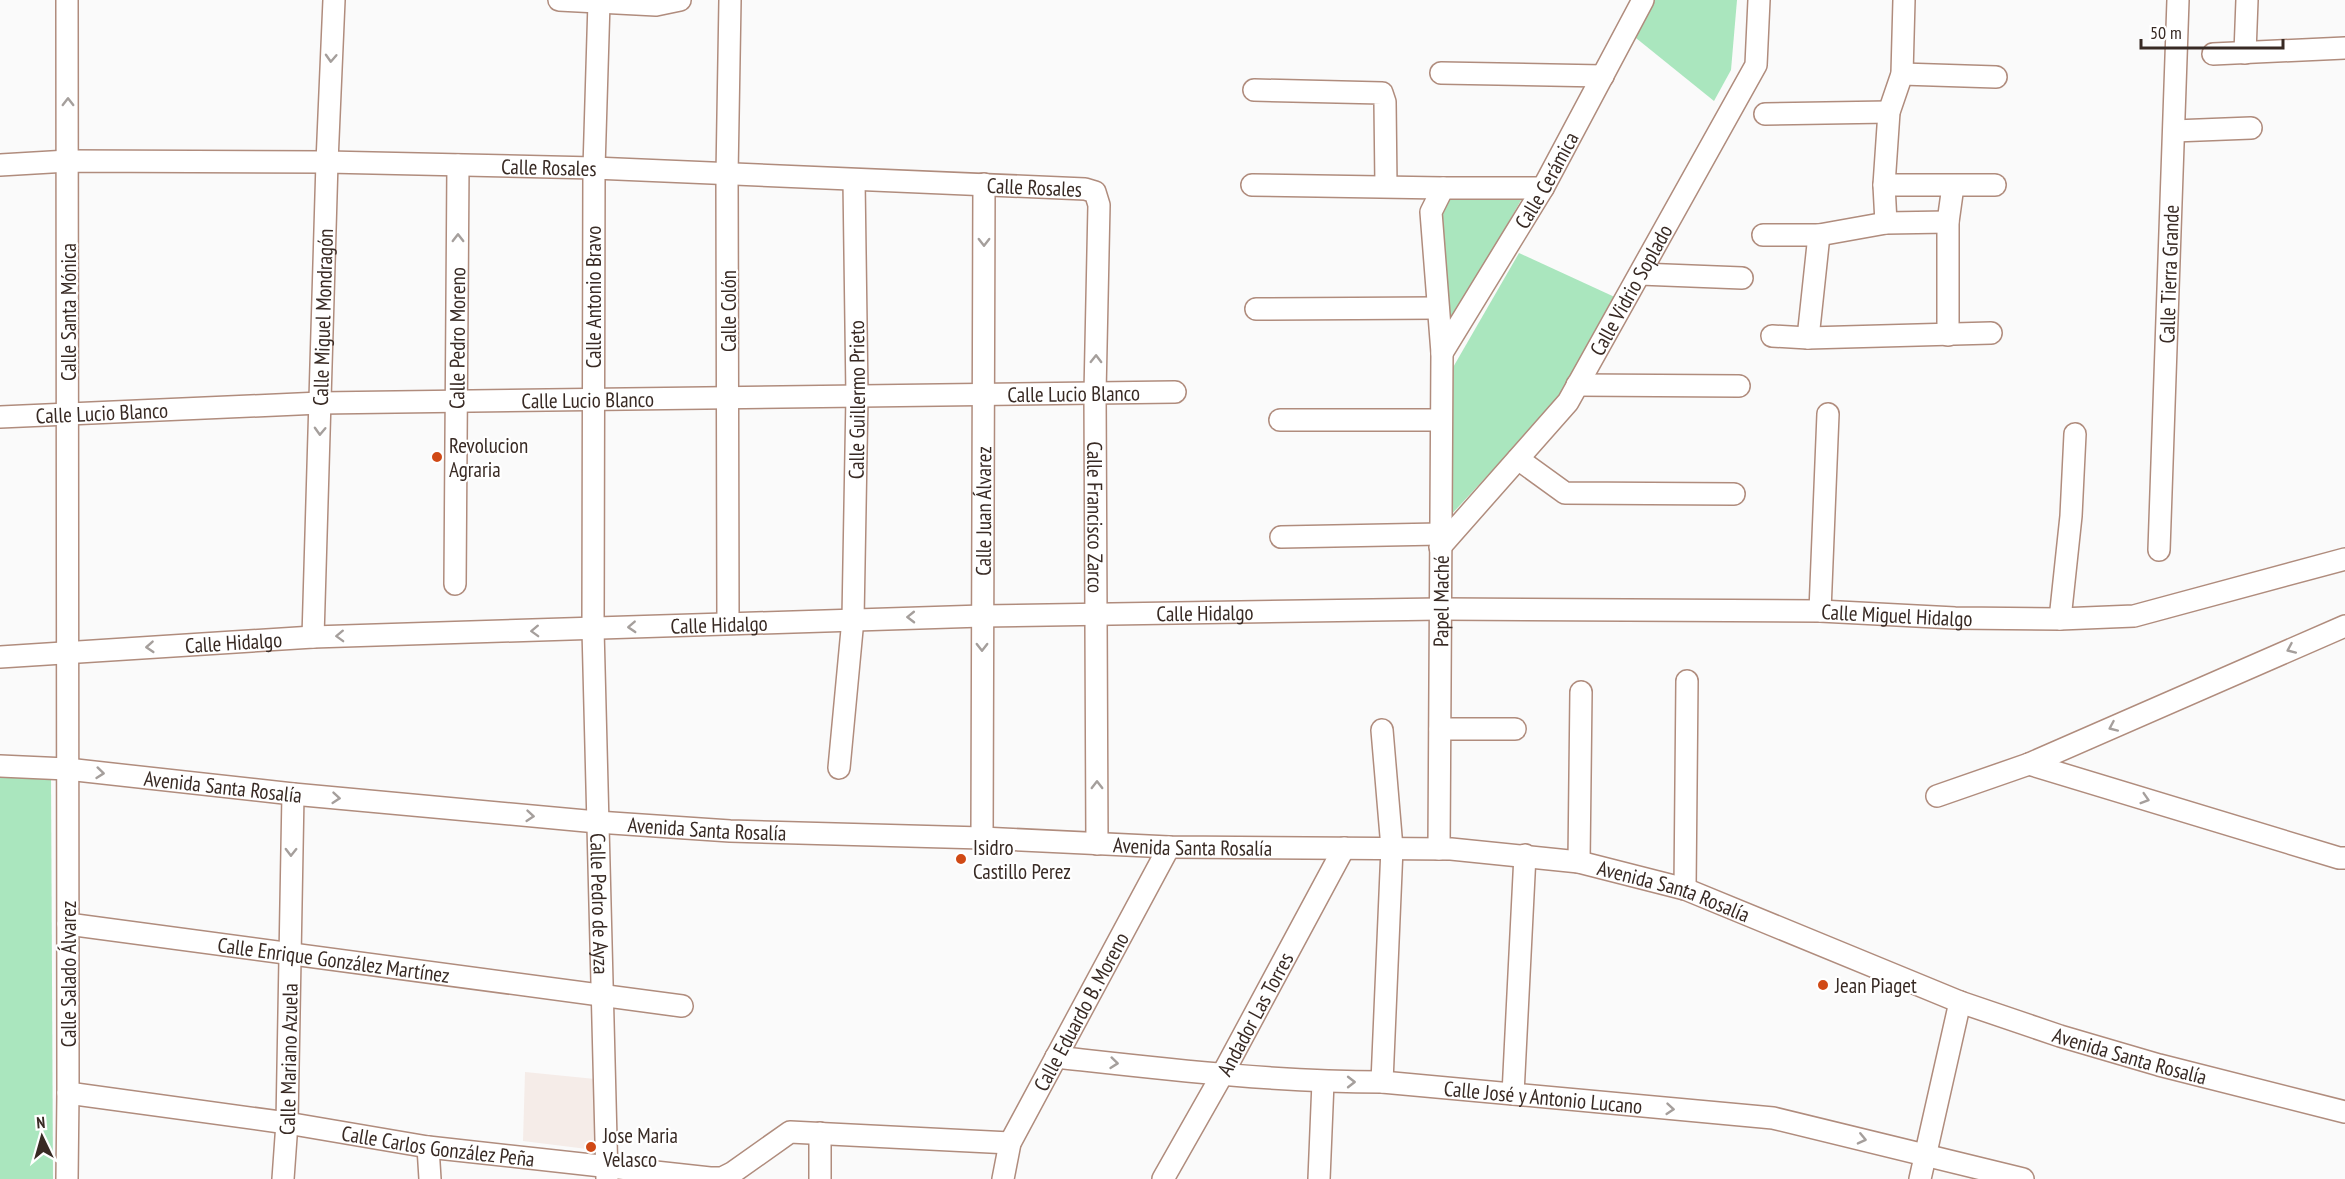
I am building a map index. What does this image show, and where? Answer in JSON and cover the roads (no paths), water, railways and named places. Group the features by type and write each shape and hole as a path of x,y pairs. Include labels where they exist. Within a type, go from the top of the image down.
{"street":[{"name":"Calle Santa Mónica","path":"67,0 69,414 67,769"},
{"name":"Calle Miguel Mondragón","path":"314,637 327,162 334,0"},
{"path":"559,0 656,5 680,0"},
{"name":"Calle Colón","path":"728,623 727,175 730,0"},
{"name":"Calle Cerámica","path":"1442,353 1543,188 1643,0"},
{"name":"Calle Vidrio Soplado","path":"1440,541 1518,459 1568,402 1756,65 1759,0"},
{"path":"1886,224 1884,185 1889,112 1902,74 1904,0"},
{"name":"Calle Tierra Grande","path":"2159,550 2178,0"},
{"path":"2245,53 2247,0"},
{"name":"Calle Antonio Bravo","path":"593,629 594,168 599,2"},
{"path":"2213,54 2345,48"},
{"path":"1441,73 1603,76"},
{"path":"1902,74 1996,77"},
{"path":"1254,90 1382,93 1385,102 1386,186"},
{"path":"1766,114 1889,112"},
{"path":"2174,131 2251,128"},
{"name":"Calle Rosales","path":"0,165 68,161 327,162 594,168 984,184 1085,189 1095,192"},
{"name":"Calle Pedro Moreno","path":"455,584 458,165"},
{"name":"Calle Guillermo Prieto","path":"838,768 853,619 857,396 854,180"},
{"name":"Calle Juan Álvarez","path":"982,838 984,184"},
{"path":"1252,185 1543,188"},
{"path":"1884,185 1995,185"},
{"path":"1948,335 1948,222 1953,186"},
{"name":"Papel Maché","path":"1439,849 1442,353 1431,212 1443,188"},
{"name":"Calle Francisco Zarco","path":"1095,192 1099,205 1095,393 1097,844"},
{"path":"1763,235 1819,235 1886,224 1948,222"},
{"path":"1808,338 1819,235"},
{"path":"1640,274 1742,278"},
{"path":"1256,309 1438,308"},
{"path":"1772,336 1808,338 1991,333"},
{"path":"1577,386 1738,386"},
{"name":"Calle Lucio Blanco","path":"0,417 320,403 1175,392"},
{"path":"1820,611 1828,414"},
{"path":"1280,420 1441,420"},
{"path":"2060,619 2071,516 2075,434"},
{"path":"1518,459 1565,493 1734,494"},
{"path":"1281,537 1440,541"},
{"name":"Calle Miguel Hidalgo","path":"1440,609 1820,611 1954,618 2060,619 2134,616 2345,559"},
{"name":"Calle Hidalgo","path":"0,657 314,637 728,623 982,616 1440,609"},
{"path":"1937,796 2029,764 2345,626"},
{"name":"Calle Pedro de Ayza","path":"593,629 607,1173"},
{"path":"1685,889 1687,681"},
{"path":"1579,862 1581,692"},
{"path":"1440,729 1515,729"},
{"path":"1382,730 1392,848 1382,1082"},
{"path":"2029,764 2345,858"},
{"name":"Avenida Santa Rosalía","path":"0,766 67,769 293,794 597,822 730,831 982,838 1169,847 1439,849 1525,855 1579,862 1685,889 1960,1002 2060,1036 2159,1065 2345,1112"},
{"name":"Calle Salado Álvarez","path":"67,769 67,1179"},
{"name":"Calle Mariano Azuela","path":"283,1179 287,1123 293,794"},
{"name":"Calle Eduardo B. Moreno","path":"1003,1179 1010,1143 1169,847"},
{"name":"Andador Las Torres","path":"1163,1179 1222,1075 1344,848"},
{"path":"1513,1094 1525,855"},
{"name":"Calle Enrique González Martínez","path":"68,924 682,1006"},
{"path":"1920,1179 1960,1002"},
{"name":"Calle José y Antonio Lucano","path":"1056,1057 1222,1075 1323,1082 1382,1082 1773,1118 2023,1179"},
{"path":"1319,1179 1323,1082"},
{"name":"Calle Carlos González Peña","path":"68,1093 287,1123 428,1147 607,1173 722,1178 790,1131 1010,1143"},
{"path":"820,1133 820,1179"},
{"path":"428,1147 430,1179"}],"place":[{"name":"Revolucion Agraria","path":"437,457"},
{"name":"Isidro Castillo Perez","path":"961,859"},
{"name":"Jean Piaget","path":"1823,985"},
{"name":"Jose Maria Velasco","path":"591,1147"}]}
